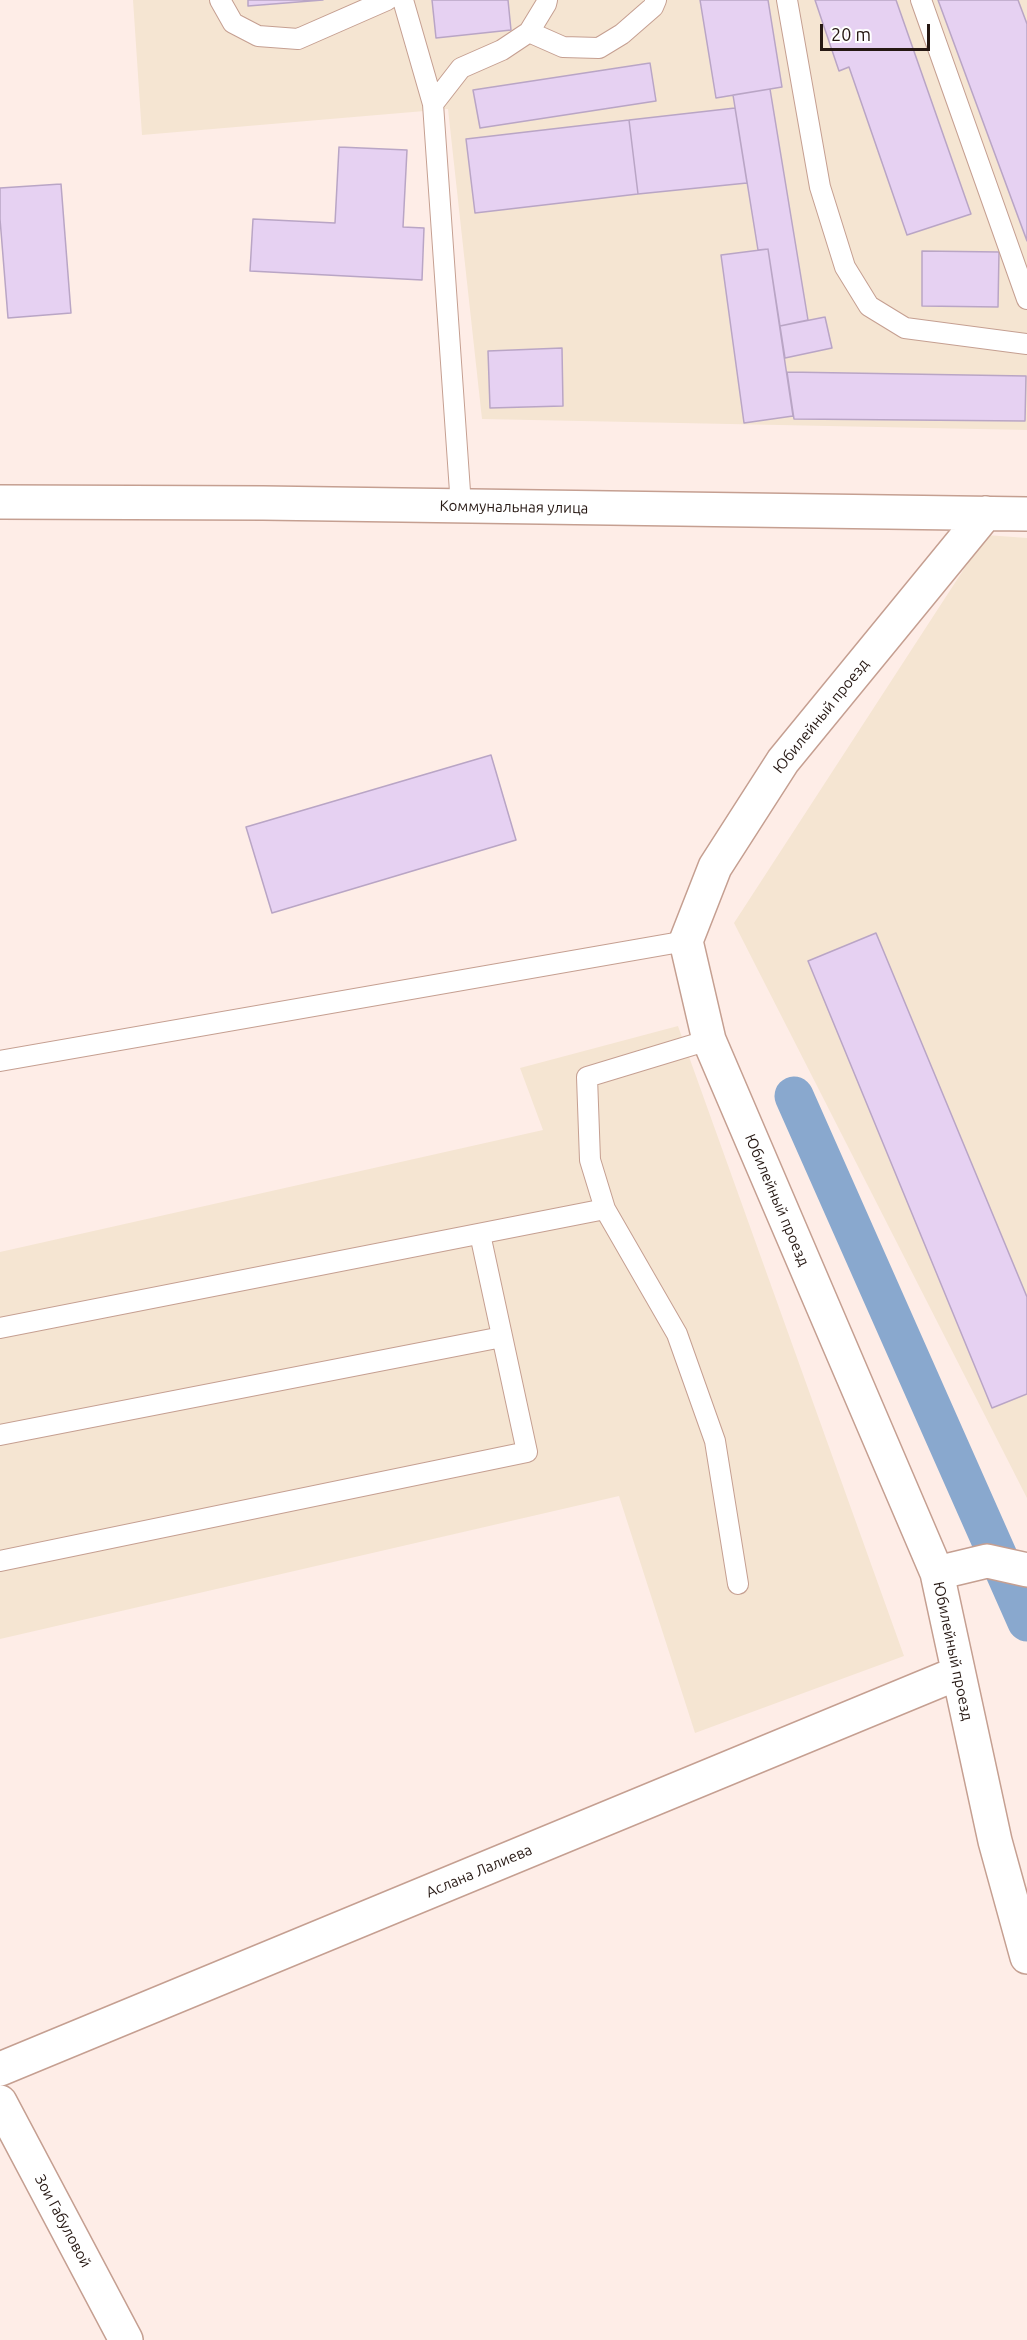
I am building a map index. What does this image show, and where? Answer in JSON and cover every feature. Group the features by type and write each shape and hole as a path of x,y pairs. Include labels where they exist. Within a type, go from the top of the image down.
{"street":[{"name":"Коммунальная улица","path":"0,502 1027,514"},
{"name":"Юбилейный проезд","path":"986,513 783,761 715,867 686,941 709,1040 937,1573 995,1841 1027,1957"},
{"path":"937,1573 987,1561 1027,1570"},
{"name":"Аслана Лалиева","path":"0,2069 958,1672"},
{"name":"Зои Габуловой","path":"0,2102 126,2340"}],"lane":[{"path":"220,0 233,23 258,36 298,39 387,0"},
{"path":"404,0 433,104 461,506"},
{"path":"433,104 461,68 502,50 529,32 547,0"},
{"path":"529,32 563,46 599,48 622,33 653,7 656,0"},
{"path":"787,0 820,188 845,267 869,306 905,328 1027,344"},
{"path":"921,0 1027,299"},
{"path":"0,1061 686,941"},
{"path":"709,1040 587,1077 590,1160 605,1209 677,1334 712,1430 738,1584"},
{"path":"0,1328 605,1209"},
{"path":"0,1561 527,1452 480,1234"},
{"path":"0,1435 502,1337"}],"shaded area":[{"path":"133,0 1027,0 1027,430 482,419 448,109 142,135"},
{"path":"986,535 1027,538 1027,1498 734,923"},
{"path":"678,1026 904,1656 695,1733 619,1496 0,1639 0,1252 543,1130 520,1068"}],"building":[{"path":"248,0 323,0 248,6"},
{"path":"432,0 508,0 511,30 436,38"},
{"path":"700,0 768,0 782,87 716,98"},
{"path":"815,0 896,0 971,214 907,235 849,67 839,71"},
{"path":"938,0 1018,0 1027,24 1027,241"},
{"path":"650,63 656,101 480,128 473,90"},
{"path":"770,89 808,320 780,326 768,249 758,250 733,95"},
{"path":"735,108 747,183 638,194 629,120"},
{"path":"629,120 638,194 475,213 466,139"},
{"path":"339,147 407,150 403,227 424,228 422,280 250,271 253,219 335,223"},
{"path":"61,184 71,313 8,318 0,219 0,188"},
{"path":"768,249 793,416 744,423 721,255"},
{"path":"922,251 999,252 998,307 922,306"},
{"path":"825,317 832,348 785,358 780,326"},
{"path":"562,348 563,406 490,408 488,351"},
{"path":"787,372 1026,376 1025,421 794,419"},
{"path":"491,755 516,840 272,913 246,827"},
{"path":"876,933 1027,1297 1027,1394 992,1408 808,961"}],"waterway":[{"path":"794,1096 1027,1622"}]}
